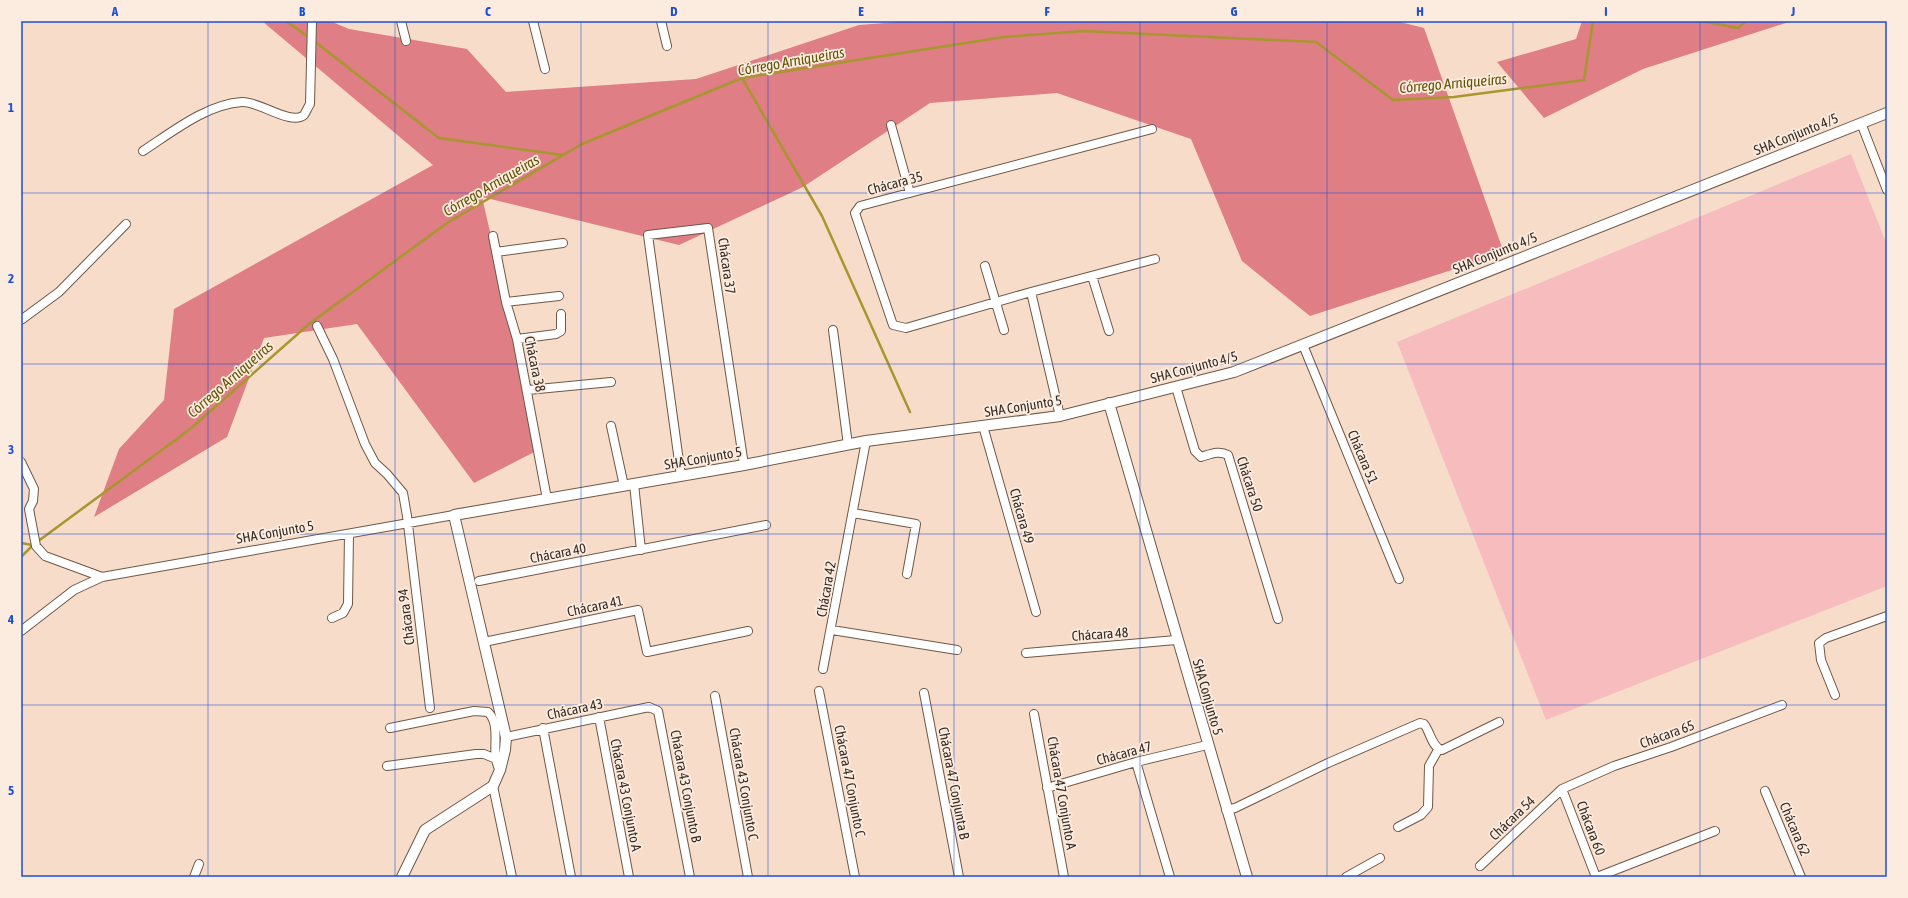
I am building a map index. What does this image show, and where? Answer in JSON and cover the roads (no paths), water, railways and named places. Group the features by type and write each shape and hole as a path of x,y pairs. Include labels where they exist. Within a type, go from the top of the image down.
{"street":[{"path":"144,151 181,125 223,105 244,102 255,104 290,118 300,117 305,114 310,104 312,21"},
{"path":"401,21 406,42"},
{"path":"533,21 545,69"},
{"path":"661,21 667,46"},
{"name":"SHA Conjunto 4/5","path":"1109,403 1234,372 1887,113"},
{"path":"1861,123 1887,190"},
{"path":"891,125 910,193"},
{"name":"Chácara 35","path":"1152,129 860,206 855,213 893,325 906,328 1031,292 1155,259"},
{"path":"21,320 59,292 126,224"},
{"name":"Chácara 37","path":"681,476 648,235 708,228 744,465"},
{"name":"Chácara 38","path":"493,236 506,302 517,338 528,390 547,499"},
{"path":"496,252 563,243"},
{"path":"985,266 1004,330"},
{"path":"1092,276 1109,331"},
{"path":"1031,292 1060,416"},
{"path":"506,302 559,296"},
{"path":"517,338 556,334 561,331 561,314"},
{"name":"Chácara 94","path":"317,326 333,359 365,444 375,463 387,474 403,494 407,516 430,708"},
{"path":"833,330 848,445"},
{"name":"Chácara 51","path":"1303,345 1399,579"},
{"path":"528,390 611,382"},
{"name":"Chácara 50","path":"1176,387 1195,451 1201,457 1215,452 1223,452 1228,455 1278,620"},
{"name":"SHA Conjunto 5","path":"21,631 74,590 102,577 744,465 866,441 1060,416 1109,403 1176,640 1247,877"},
{"path":"611,426 624,486"},
{"name":"Chácara 49","path":"983,426 1036,612"},
{"name":"Chácara 42","path":"823,669 832,630 866,441"},
{"path":"21,462 34,489 33,501 25,508 32,527 36,546 45,556 102,577"},
{"path":"634,484 641,550"},
{"path":"853,513 916,524 907,574"},
{"path":"402,877 425,830 493,786 500,770 505,750 506,737 454,515"},
{"name":"Chácara 40","path":"479,581 766,525"},
{"path":"332,618 343,613 348,604 349,534"},
{"name":"Chácara 41","path":"484,642 638,610 647,652 748,631"},
{"path":"1835,695 1821,660 1819,643 1826,638 1887,616"},
{"path":"832,630 957,650"},
{"name":"Chácara 48","path":"1026,653 1176,640"},
{"name":"Chácara 47 Conjunto C","path":"819,691 855,877"},
{"name":"Chácara 47 Conjunta B","path":"924,693 959,877"},
{"name":"Chácara 43 Conjunto C","path":"715,696 748,877"},
{"name":"Chácara 65","path":"1562,789 1614,766 1671,747 1782,705"},
{"name":"Chácara 43","path":"506,737 543,728 649,707"},
{"name":"Chácara 43 Conjunto B","path":"649,707 658,711 690,877"},
{"path":"390,728 474,711 488,712 491,715 495,727 496,759 500,770"},
{"name":"Chácara 47 Conjunto A","path":"1034,714 1064,877"},
{"name":"Chácara 43 Conjunto A","path":"599,717 629,877"},
{"path":"1438,750 1448,749 1499,722"},
{"path":"1226,810 1235,808 1328,763 1420,723 1424,724 1428,730 1438,750"},
{"path":"543,728 571,877"},
{"name":"Chácara 47","path":"1048,788 1136,762 1207,745"},
{"path":"1398,827 1421,815 1428,808 1429,766 1438,750"},
{"path":"387,766 476,754 484,754 496,759"},
{"path":"1136,762 1170,877"},
{"path":"493,786 512,877"},
{"name":"Chácara 54","path":"1480,866 1562,789"},
{"name":"Chácara 60","path":"1562,789 1596,877"},
{"name":"Chácara 62","path":"1765,791 1802,877"},
{"path":"1596,877 1715,831"},
{"path":"1346,877 1380,858"},
{"path":"194,877 199,864"}],"waterway":[{"path":"286,21 310,38"},
{"name":"Córrego Arniqueiras","path":"37,542 189,430 309,324 447,223 582,144 742,78 1004,37 1084,31 1316,42 1393,100 1454,97 1584,80 1593,21"},
{"name":"Córrego Arniqueiras","path":"1701,21 1738,28 1746,21"},
{"path":"314,41 439,138 563,155"},
{"path":"742,78 822,216 910,412"},
{"path":"21,543 32,545"},
{"name":"Córrego Arniqueiras","path":"21,557 33,545"}]}
